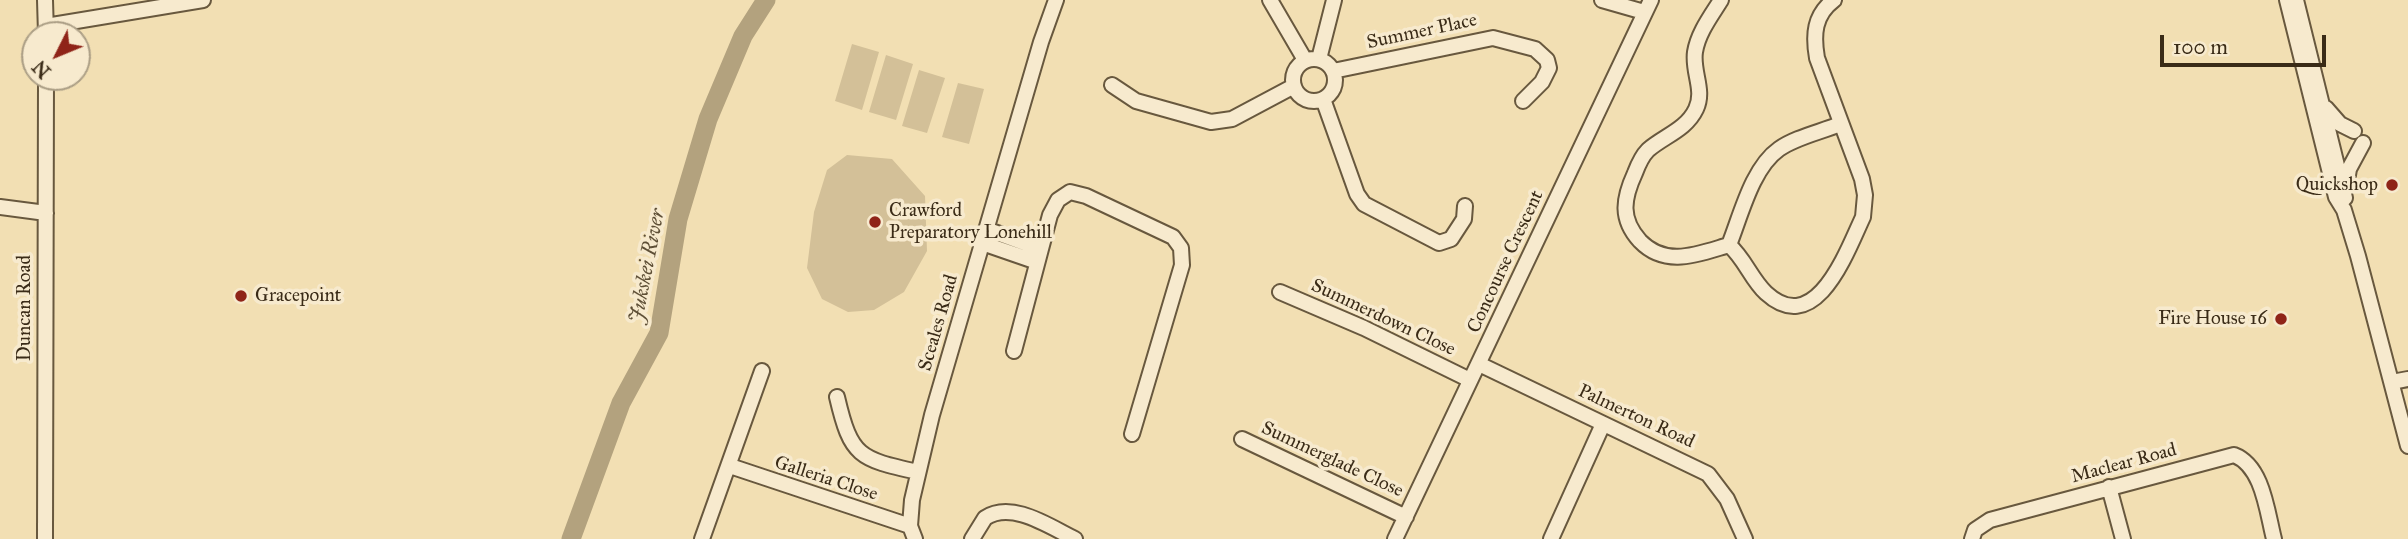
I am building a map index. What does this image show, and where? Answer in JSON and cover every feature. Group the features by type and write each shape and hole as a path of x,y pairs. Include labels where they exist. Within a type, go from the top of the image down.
{"street":[{"path":"45,0 46,21"},
{"path":"91,21 203,0"},
{"name":"Sceales Road","path":"912,533 918,472 984,236 1056,0"},
{"path":"1270,0 1312,60 1333,71 1333,90 1323,99 1305,99 1294,86 1293,76 1312,60 1334,0"},
{"path":"1602,0 1648,6"},
{"path":"1721,0 1705,26 1695,52 1700,89 1699,103 1692,118 1645,153 1629,185 1624,207 1630,230 1656,254 1683,258 1729,245"},
{"path":"1729,245 1744,261 1762,289 1777,302 1801,304 1822,292 1838,271 1864,207 1862,179 1840,124 1814,40 1819,18 1834,0"},
{"path":"2287,0 2336,197 2345,203"},
{"path":"2296,0 2408,446"},
{"name":"Concourse Crescent","path":"1395,539 1648,6"},
{"name":"Summer Place","path":"1333,71 1493,38 1535,49 1547,60 1549,68 1542,82 1523,101"},
{"path":"1112,85 1136,101 1211,122 1232,119 1294,86"},
{"name":"Duncan Road","path":"45,539 46,91"},
{"path":"1323,99 1357,194 1364,204 1439,243 1451,239 1464,219 1465,206"},
{"path":"2323,104 2340,124 2359,137 2349,169 2345,203"},
{"path":"1729,245 1749,195 1769,159 1792,143 1840,124"},
{"path":"1014,351 1053,208 1070,192 1086,196 1164,232 1181,248 1182,265 1132,434"},
{"path":"0,206 46,213"},
{"path":"984,236 1039,255"},
{"name":"Summerdown Close","path":"1280,292 1364,328 1470,380"},
{"name":"Palmerton Road","path":"1479,364 1708,474 1727,499 1745,539"},
{"path":"702,539 762,371"},
{"path":"2392,382 2408,379"},
{"name":"Galleria Close","path":"837,397 853,446 872,460 918,472"},
{"path":"1551,539 1603,424"},
{"name":"Summerglade Close","path":"1242,439 1406,517"},
{"name":"Maclear Road","path":"1972,539 1975,530 1990,520 2234,455 2247,462 2258,480 2274,539"},
{"name":"Galleria Close","path":"730,466 912,533"},
{"path":"2109,487 2123,539"},
{"path":"972,539 985,518 1007,512 1029,517 1075,539"}],"shaded area":[{"path":"852,44 879,52 862,110 835,101"},
{"path":"886,55 913,64 896,120 869,112"},
{"path":"919,70 945,78 927,133 902,126"},
{"path":"958,83 984,89 969,144 942,137"},
{"path":"847,155 892,159 925,196 927,251 904,292 874,310 848,312 822,299 807,268 814,212 827,170"}],"waterway":[{"name":"Jukskei River","path":"571,539 621,403 659,333 678,219 708,119 743,36 766,0"}],"place":[{"name":"Quickshop","path":"2392,185"},
{"name":"Crawford Preparatory Lonehill","path":"875,222"},
{"name":"Gracepoint","path":"241,296"},
{"name":"Fire House 16","path":"2281,319"}]}
